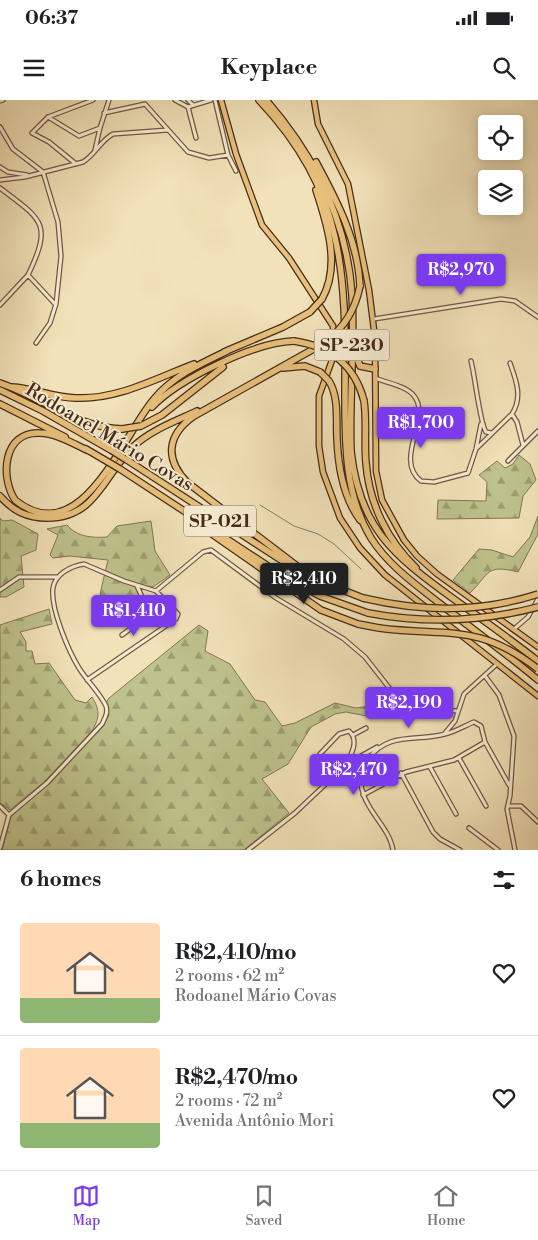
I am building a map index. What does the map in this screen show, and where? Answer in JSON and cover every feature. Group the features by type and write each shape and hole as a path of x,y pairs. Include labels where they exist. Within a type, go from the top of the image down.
{"highway":[{"name":"SP-230","path":"259,100 301,153 325,203 342,269 346,312 346,466 353,494 366,528 385,556 411,581 538,680"},
{"name":"SP-230","path":"266,100 290,128 316,171 336,216 350,274 352,318 351,438 353,470 358,488 372,521 386,543 403,562 538,661"},
{"path":"0,496 11,507 30,517 53,518 69,515 93,500 124,457 141,440 276,370 326,342 338,333 352,313 360,286 354,247 336,199 308,150 290,128"},
{"path":"12,387 25,388 59,397 98,397 124,391 226,352 284,327 310,312 322,298 332,273 331,253 316,191 301,153"},
{"path":"352,318 356,361 360,366 375,369"},
{"path":"89,451 50,434 38,432 21,436 7,448 2,457 0,471 2,482 7,492 16,501 34,510 50,512 72,506 94,489 157,402 174,388 237,358 272,344 294,341 317,345 341,360 354,377 364,401 366,463 376,509 389,534 403,554 432,584"},
{"path":"140,424 154,398 174,380 226,352"},
{"path":"0,383 92,424 122,429 162,415 191,390 237,358"},
{"path":"276,370 305,366 320,372 330,381 334,393 338,455 342,479 356,514 366,528"},
{"name":"Rodoanel Mário Covas","path":"0,390 44,410 111,450 265,551 314,579 363,598 410,608 456,609 505,604 538,594"},
{"path":"227,396 186,422 176,433 172,453 176,469 200,492 314,579"},
{"name":"Rodoanel Mário Covas","path":"0,404 40,423 120,469 264,563 314,592 368,612 426,620 470,620 508,615 538,607"},
{"path":"159,495 305,600 340,618 379,628 453,632 480,637 504,646 538,669"}],"main road":[{"path":"221,100 230,136 262,225 289,258 333,326 335,352 320,396 319,446 323,472 340,518 360,548 385,575 538,696"},
{"path":"314,100 318,124 348,184 374,319 376,471 382,500 397,529 410,548 427,566 538,647"}],"street":[{"path":"77,164 49,142 32,133 48,116 93,100"},
{"path":"95,151 109,100"},
{"path":"175,100 188,107 213,100 228,155 236,171"},
{"path":"188,100 194,105"},
{"path":"104,113 145,104 184,149 192,154 209,158 228,155"},
{"path":"188,107 196,138"},
{"path":"48,116 79,136 100,128"},
{"path":"0,130 13,149 43,172 52,198 60,240 61,269 56,304 50,322 36,343"},
{"path":"0,180 30,175 87,160 106,138 113,134 168,130"},
{"path":"224,137 230,136"},
{"path":"0,167 8,172 30,175"},
{"path":"0,188 26,207 42,228 42,236 28,275 0,305"},
{"path":"28,275 56,304"},
{"path":"374,319 501,299 515,301 538,317"},
{"path":"375,378 409,391 416,399 419,418 411,455 414,472 421,482 434,482 465,475 472,467 481,424 479,401 471,361"},
{"path":"476,449 512,414 517,404 519,394 510,362"},
{"path":"512,414 517,422 523,445"},
{"path":"481,424 486,432 492,433"},
{"path":"508,461 538,432"},
{"path":"156,591 203,552 211,550 276,598 344,639 364,657 394,694 422,708 457,711"},
{"path":"0,590 19,577 57,577 78,566 88,565 136,585 156,591 176,610 178,614 176,619 87,680"},
{"path":"0,848 9,815 46,783 106,718 105,704 74,659 58,617 52,592 57,577"},
{"path":"122,635 150,614 136,585"},
{"path":"514,630 528,617 538,600"},
{"path":"443,735 453,725 464,694 497,664"},
{"path":"485,676 499,695 513,729 514,754 509,786 508,818 514,850"},
{"path":"248,850 295,813 347,764 380,746 401,739 443,735 476,722 481,726 485,742 509,786"},
{"path":"353,735 366,728"},
{"path":"320,754 344,730 349,730 353,735 353,749 347,764"},
{"path":"363,795 401,774 459,758 485,742"},
{"path":"380,746 363,767 361,780 363,795 391,842 393,850"},
{"path":"459,758 486,806"},
{"path":"430,766 456,814"},
{"path":"401,774 432,832 440,839 460,850"},
{"path":"0,806 9,815"},
{"path":"508,806 521,806 538,822"},
{"path":"469,828 498,850"}],"green space":[{"path":"519,455 530,464 536,480 523,496 519,518 437,519 438,500 486,501 487,482 479,475 497,461 505,468 513,464"},
{"path":"538,516 538,534 518,572 494,570 486,575 470,593 453,580 479,549 492,550 513,557 530,537"},
{"path":"0,518 3,521 12,520 38,534 36,550 21,556 24,587 6,597 0,597"},
{"path":"151,521 155,551 170,575 153,587 139,586 138,592 144,604 120,607 109,602 100,594 108,560 70,556 53,558 50,555 58,535 47,529 67,525 75,532 85,536 107,537 117,526"},
{"path":"49,609 52,624 20,632 26,642 26,651 32,651 35,664 49,663 75,700 86,703 92,697 98,710 98,718 92,731 45,781 10,810 0,803 0,625"},
{"path":"199,625 208,631 205,651 230,664 255,700 265,702 282,726 295,723 335,703 356,708 370,706 377,718 346,712 335,714 311,727 288,764 262,779 289,813 244,850 2,850 11,816 48,784 103,726 109,715 106,703 109,698"}],"waterway":[{"path":"260,505 294,526 318,534 334,544 361,569"}]}
